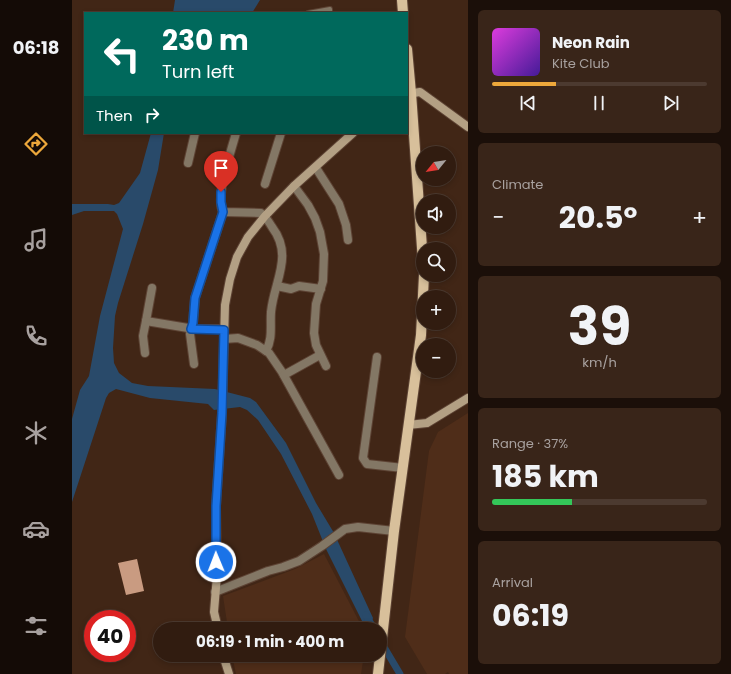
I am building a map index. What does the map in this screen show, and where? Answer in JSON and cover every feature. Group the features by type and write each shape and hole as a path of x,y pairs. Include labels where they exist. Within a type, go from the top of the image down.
{"main road":[{"path":"402,0 403,12"},
{"path":"408,72 421,242"},
{"path":"385,622 394,531 421,335 424,282"},
{"path":"378,674 380,662"}],"street":[{"path":"409,94 420,92 468,127"},
{"path":"188,163 195,134"},
{"path":"194,364 190,334 193,323 195,298 223,212 221,192 236,134"},
{"path":"265,184 281,134"},
{"path":"216,622 214,612 217,575 216,506 222,413 225,304 230,280 237,257 248,238 265,216 294,186 316,168 352,134"},
{"path":"316,168 339,204 346,224 348,240"},
{"path":"294,186 308,205 315,218 320,232 324,254 323,281 316,304 314,333 316,345 326,366"},
{"path":"223,212 261,213 265,216 279,236 282,248 282,266 271,312 270,344 266,351"},
{"path":"277,286 291,289 300,286 321,289"},
{"path":"145,353 143,336 152,288"},
{"path":"146,321 191,329 224,330"},
{"path":"224,339 238,338 257,345 266,351 284,375 339,475"},
{"path":"284,375 320,355"},
{"path":"377,357 363,458 367,464 403,468"},
{"path":"408,425 427,423 468,398"},
{"path":"215,592 268,571 299,561 346,529 358,527 394,531"},
{"path":"225,662 229,674"}],"lane":[{"path":"312,12 330,8 330,12"}],"shaded area":[{"path":"468,413 468,674 449,674 448,672 445,674 427,674 405,637 429,451 438,432"},
{"path":"324,554 359,622 227,622 223,596 295,569"},
{"path":"233,662 363,662 361,674 236,674"}],"water":[{"path":"175,0 260,0 253,12 173,12"},
{"path":"151,134 164,134 158,170 115,316 113,348 114,363 119,373 132,383 148,386 215,389 250,398 256,402 286,443 316,503 334,533 373,618 372,622 362,622 326,549 312,514 281,454 258,420 247,410 240,407 214,410 208,404 150,398 116,389 109,393 106,398 72,502 72,419 80,390 89,376 100,316 123,229 117,214 114,211 84,211 72,215 72,204 114,205 119,203 140,173"}],"building":[{"path":"137,559 144,591 126,595 118,563"}],"waterway":[{"path":"366,615 370,622"},
{"path":"387,652 400,674"}],"route":[{"path":"216,562 216,506 222,413 224,330 191,329 193,323 195,298 223,212 221,192"}]}
